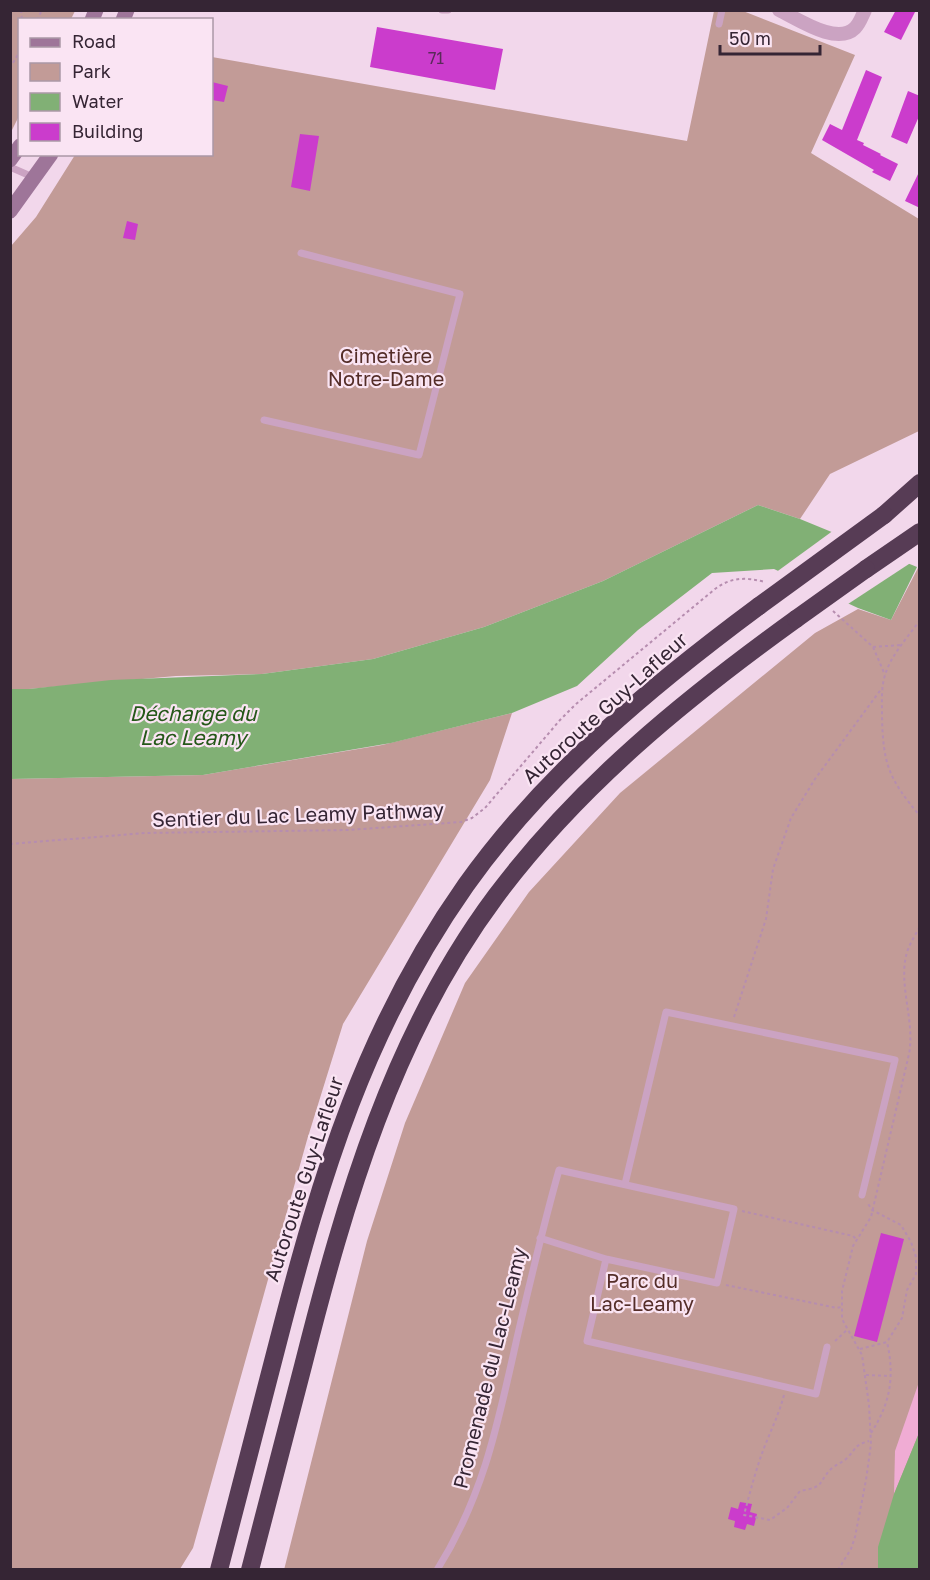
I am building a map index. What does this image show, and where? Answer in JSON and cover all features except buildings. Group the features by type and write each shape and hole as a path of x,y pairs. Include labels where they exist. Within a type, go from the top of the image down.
{"highway":[{"path":"884,515 920,483"},
{"name":"Autoroute Guy-Lafleur","path":"219,1569 297,1270 328,1164 366,1063 411,971 439,925 472,877 526,810 587,748 657,686 759,606 884,515 920,492"},
{"path":"250,1569 353,1183 409,1041 437,987 495,897 540,841 587,790 676,709 796,619 920,532"}],"main road":[{"path":"10,211 50,156"}],"street":[{"path":"779,10 834,35 848,33 855,28 865,10"}],"lane":[{"path":"442,10 448,10"},
{"path":"719,24 722,10"},
{"path":"10,167 36,178"},
{"path":"264,420 419,455 460,294 301,253"},
{"path":"540,1238 606,1259 717,1283 734,1209 625,1184 666,1012 894,1060 862,1195"},
{"name":"Promenade du Lac-Leamy","path":"437,1569 464,1524 486,1465 540,1238 559,1170 625,1184"},
{"path":"606,1259 587,1341 816,1394 827,1347"}],"path":[{"path":"10,68 18,54"},
{"name":"Sentier du Lac Leamy Pathway","path":"10,844 145,833 348,830 449,824 466,820 485,808 576,704 722,584 734,579 748,578 770,584"},
{"path":"827,607 850,624 873,646 885,675"},
{"path":"920,621 902,645 885,675 882,688 882,739 885,760 893,782 920,816"},
{"path":"873,646 902,645"},
{"path":"732,1026 756,955 766,919 773,869 791,818 815,779 882,688"},
{"path":"838,1569 854,1544 871,1441 865,1375 860,1349 843,1319 842,1291 856,1239 869,1221 911,1044 905,966 908,950 920,926"},
{"path":"862,1195 872,1210 901,1225 911,1242 916,1257 916,1274 907,1290 902,1318 887,1342 892,1362 888,1399 881,1417 870,1434"},
{"path":"734,1209 853,1236 856,1239"},
{"path":"717,1283 841,1307"},
{"path":"827,1347 848,1329"},
{"path":"860,1349 887,1342"},
{"path":"865,1375 890,1376"},
{"path":"786,1387 744,1515 770,1520 788,1508 800,1491 822,1484 831,1468 846,1459 856,1445 871,1441"}],"green space":[{"path":"11,10 75,11 72,18 18,18 18,118 11,132"},
{"name":"Cimetière Notre-Dame","path":"714,11 743,11 855,55 811,153 919,219 919,431 830,474 800,519 758,505 603,581 484,627 373,659 262,674 176,676 11,689 11,246 36,217 74,156 213,156 213,57 687,141"},
{"name":"Parc du Lac-Leamy","path":"919,566 919,1569 284,1570 367,1241 405,1123 465,983 529,892 620,793 815,633 858,609 891,620"},
{"path":"512,713 490,780 343,1024 307,1140 193,1548 180,1569 11,1569 10,779 203,775 382,745"}],"sand":[{"path":"919,1382 919,1433 894,1494 895,1451"}],"water":[{"name":"Décharge du Lac Leamy","path":"758,505 800,519 917,567 891,620 858,608 774,569 712,573 638,630 577,686 512,713 391,743 203,775 11,779 10,689 111,680 262,674 373,659 484,627 603,581"},
{"path":"919,1433 919,1569 878,1569 878,1547 894,1494"}],"pier":[{"path":"834,530 912,562 845,606 775,573"}]}
